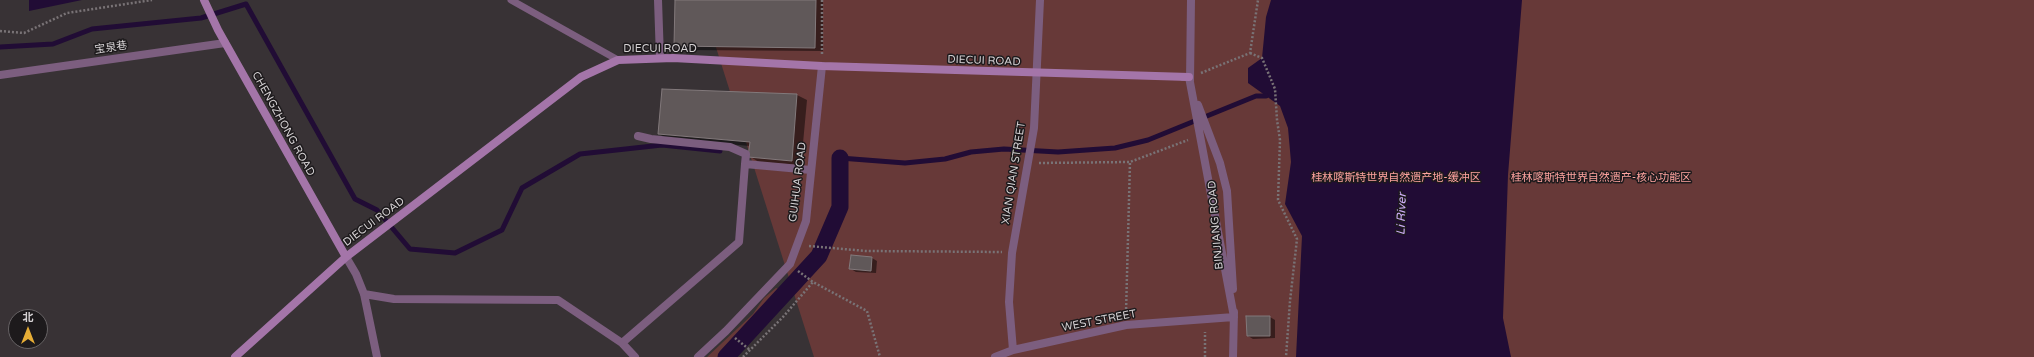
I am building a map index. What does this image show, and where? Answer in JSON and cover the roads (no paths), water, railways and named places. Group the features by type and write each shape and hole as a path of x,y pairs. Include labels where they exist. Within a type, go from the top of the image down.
{"street":[{"name":"CHENGZHONG ROAD","path":"204,0 225,43 346,257"},
{"path":"658,0 660,55 1189,77 1234,317"},
{"name":"XIAN QIAN STREET","path":"1013,350 1009,302 1012,252 1034,128 1040,0"},
{"name":"BINJIANG ROAD","path":"1190,0 1189,77 1197,103 1220,163 1227,191 1234,317 1232,357"},
{"name":"宝泉巷","path":"0,74 225,43"},
{"name":"DIECUI ROAD","path":"234,357 346,257 581,77 618,60 660,55 822,66 1189,77"},
{"name":"GUIHUA ROAD","path":"698,357 726,331 790,264 806,222 822,66"},
{"path":"622,343 739,242 746,154 730,147 651,139 638,136"},
{"path":"745,164 812,167"},
{"path":"346,257 356,274 364,294 377,357"},
{"path":"364,294 394,299 558,300 622,343 635,357"},
{"name":"WEST STREET","path":"995,357 1013,350 1126,325 1234,317"}],"lane":[{"path":"511,0 618,60"}],"water":[{"path":"29,0 82,0 29,11"},
{"name":"Li River","path":"1271,0 1522,0 1508,175 1503,318 1511,357 1296,357 1302,236 1285,204 1291,162 1288,128 1280,106 1248,83 1248,68 1262,58 1266,17"}],"waterway":[{"path":"0,47 53,44 92,29 201,18 246,4 355,199 377,210 410,249 455,253 502,230 522,188 580,154 662,145 720,151"},
{"path":"840,158 905,163 945,159 971,152 1004,149 1058,152 1115,148 1148,140 1256,96 1266,96"},
{"path":"726,357 819,256 840,207 840,158"}],"park label":[{"name":"桂林喀斯特世界自然遗产地-缓冲区","path":"1396,178"},
{"name":"桂林喀斯特世界自然遗产-核心功能区","path":"1601,178"}]}
